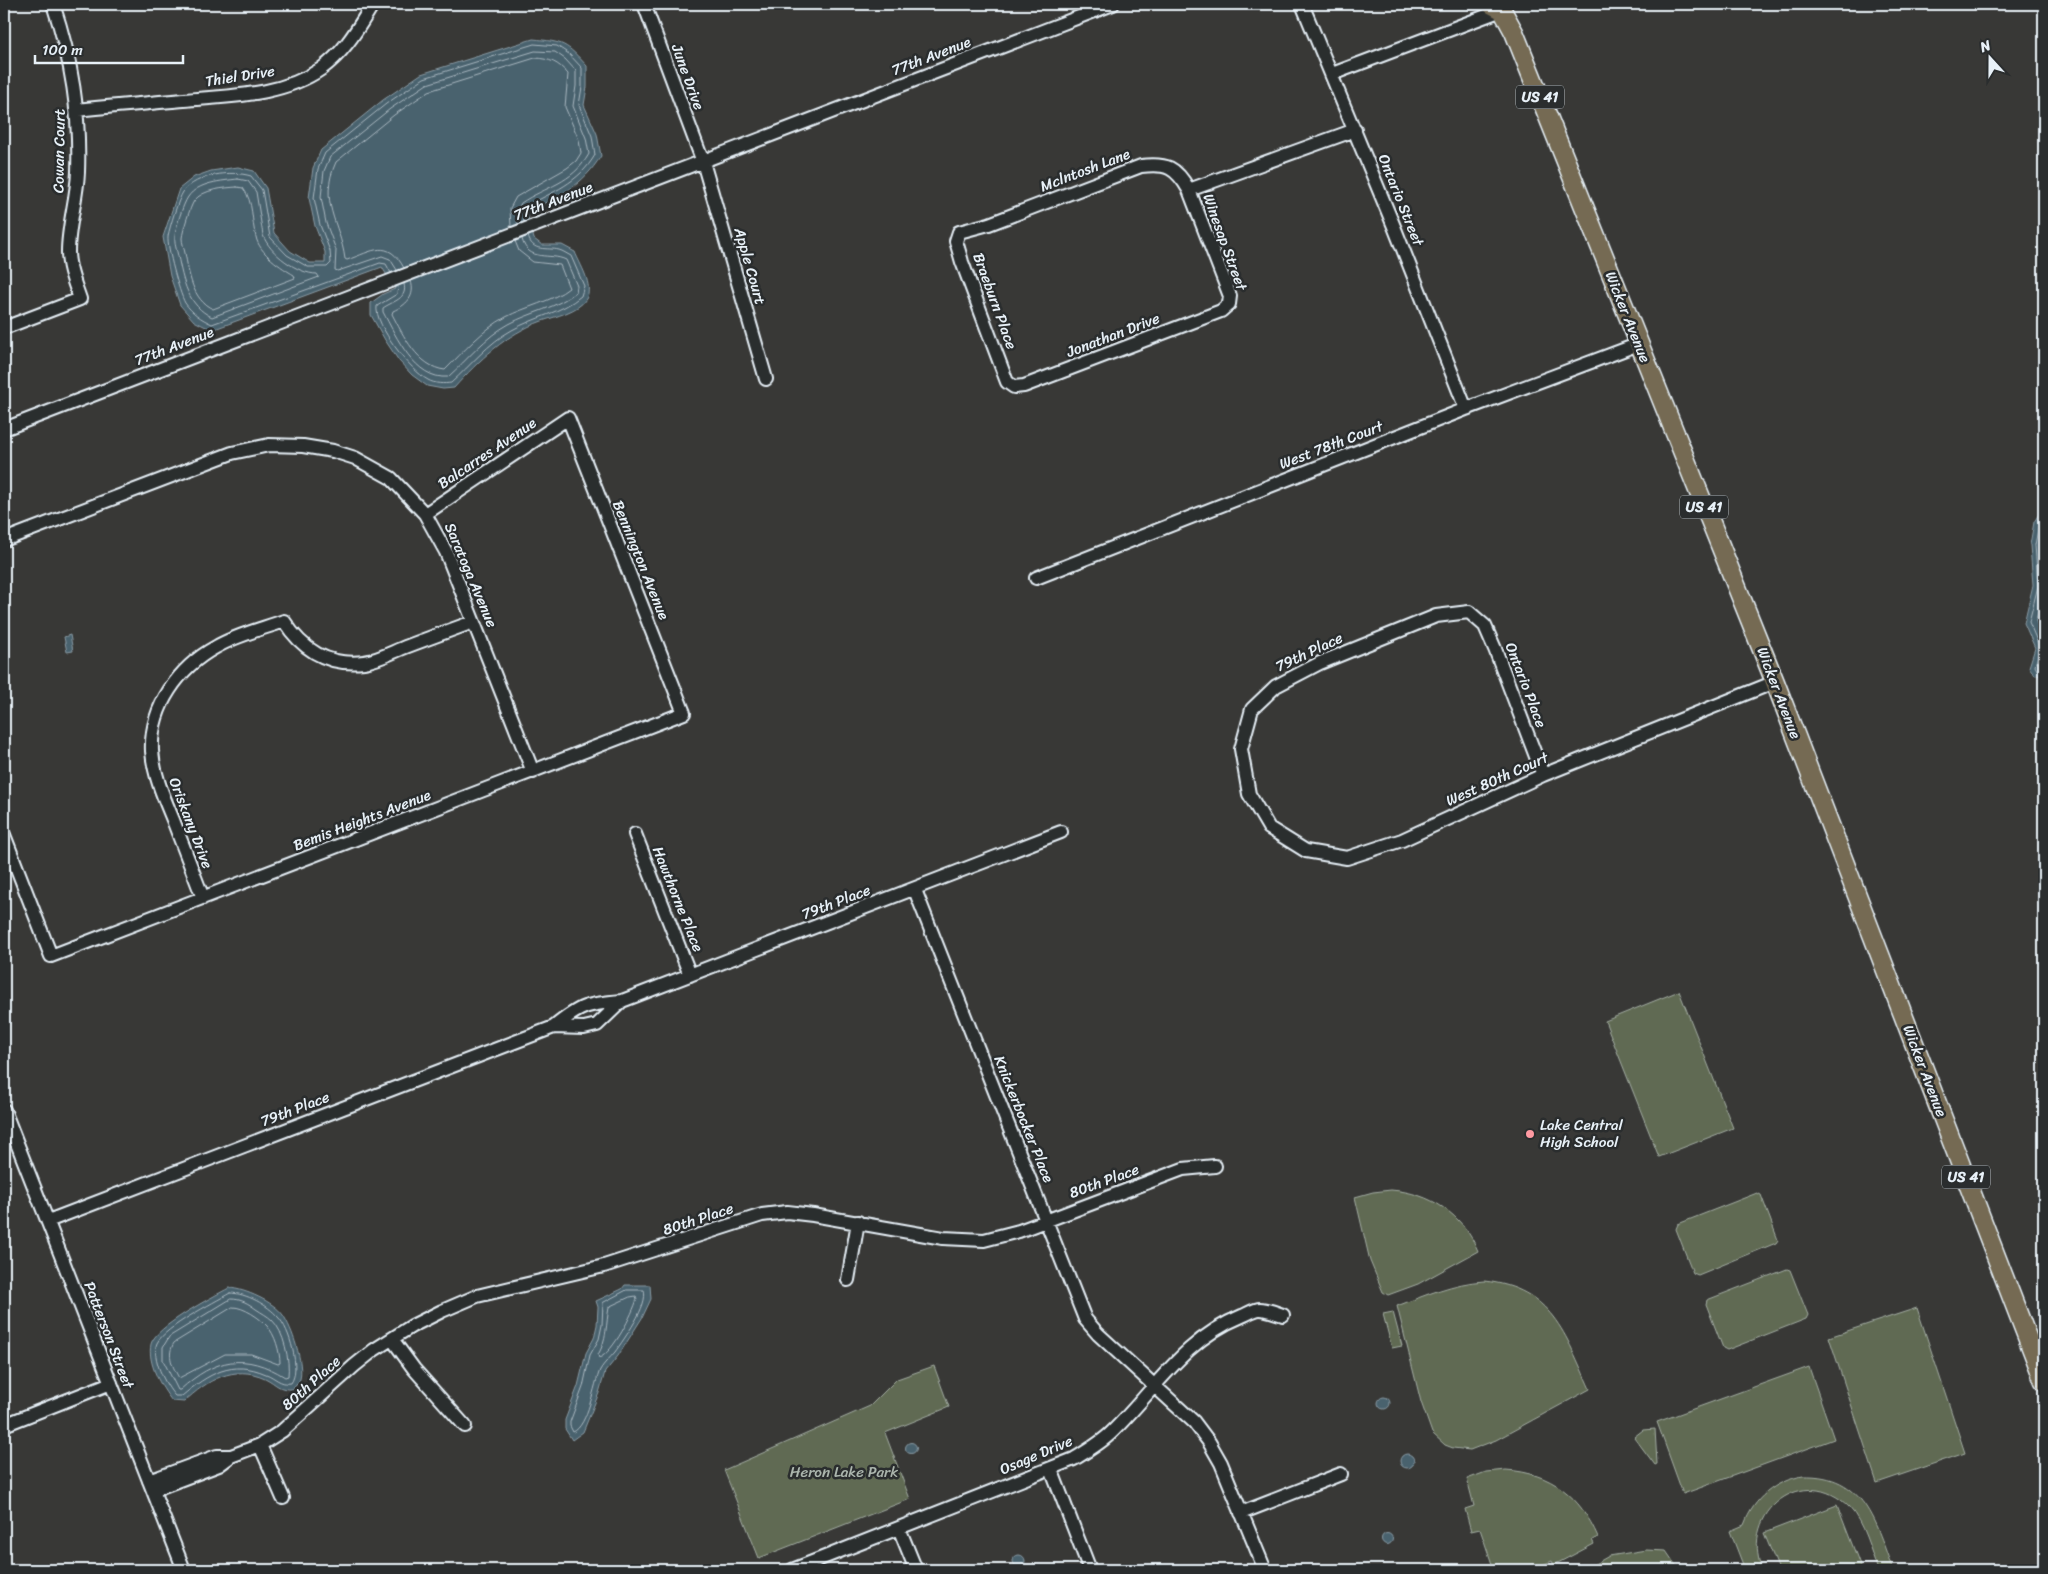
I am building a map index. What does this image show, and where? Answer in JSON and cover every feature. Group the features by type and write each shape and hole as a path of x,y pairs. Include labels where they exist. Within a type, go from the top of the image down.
{"highway":[{"name":"Wicker Avenue","path":"1499,6 1514,32 1776,682 2038,1346 2044,1381"}],"street":[{"name":"Cowan Court","path":"4,328 80,299 71,274 68,252 78,174 78,110 72,73 54,4"},
{"name":"Thiel Drive","path":"78,110 275,90 297,82 320,69 349,42 372,4"},
{"name":"June Drive","path":"644,4 703,162"},
{"name":"77th Avenue","path":"4,429 1113,4"},
{"name":"Ontario Street","path":"1302,4 1355,130 1466,409"},
{"path":"1332,74 1499,6"},
{"path":"1190,190 1355,130"},
{"name":"Apple Court","path":"703,162 766,380"},
{"name":"Mclntosh Lane","path":"959,232 989,224 1141,166 1155,164 1170,167 1183,178 1190,190"},
{"name":"Winesap Street","path":"1190,190 1230,296 1229,304"},
{"name":"Braeburn Place","path":"959,232 956,241 962,262 1007,382"},
{"name":"Jonathan Drive","path":"1007,382 1014,387 1024,386 1220,311 1229,304"},
{"name":"West 78th Court","path":"1036,578 1466,409 1639,344"},
{"name":"Balcarres Avenue","path":"425,514 568,418"},
{"name":"Bennington Avenue","path":"568,418 684,713"},
{"name":"Saratoga Avenue","path":"4,540 232,452 269,445 303,446 333,450 356,458 390,478 425,514 446,552 533,772"},
{"name":"Ontario Place","path":"1469,612 1484,626 1495,649 1543,775"},
{"name":"79th Place","path":"1249,794 1240,749 1252,709 1276,686 1320,663 1436,616 1469,612"},
{"name":"Oriskany Drive","path":"203,898 157,780 152,751 154,729 160,708 180,675 192,662 217,646 284,621 292,635 303,646 318,656 342,662 366,662 473,622"},
{"name":"West 80th Court","path":"1249,794 1269,828 1306,851 1347,858 1402,840 1543,775 1776,682"},
{"name":"Bemis Heights Avenue","path":"4,835 51,956 684,713"},
{"name":"79th Place","path":"48,1221 554,1027 571,1013 586,1005 622,1001 915,890 1061,832"},
{"name":"Hawthorne Place","path":"635,834 690,975"},
{"name":"Knickerbocker Place","path":"915,890 1086,1319 1098,1334 1194,1422 1209,1442 1221,1463 1265,1570"},
{"name":"79th Place","path":"554,1027 584,1028 597,1025 622,1001"},
{"name":"Patterson Street","path":"4,1110 184,1570"},
{"name":"80th Place","path":"151,1486 220,1465 231,1456 260,1445 282,1431 354,1366 392,1339 442,1311 477,1296 604,1266 762,1215 787,1212 858,1222 943,1238 984,1240 1002,1236 1183,1169 1214,1166"},
{"path":"848,1280 858,1222"},
{"name":"Osage Drive","path":"792,1570 1074,1459 1111,1433 1154,1385 1206,1334 1223,1324 1260,1309 1283,1315"},
{"path":"392,1339 414,1369 465,1426"},
{"path":"4,1424 111,1384"},
{"path":"260,1445 283,1498"},
{"path":"1050,1468 1090,1570"},
{"path":"1241,1513 1341,1474"},
{"path":"899,1528 916,1570"}],"green space":[{"path":"1679,991 1733,1128 1659,1157 1605,1021"},
{"path":"1391,1190 1419,1196 1444,1208 1464,1226 1478,1251 1418,1284 1388,1295 1383,1292 1370,1261 1355,1197"},
{"path":"1757,1193 1761,1195 1778,1240 1776,1243 1698,1275 1693,1273 1676,1229 1678,1224"},
{"path":"1787,1269 1790,1270 1808,1315 1806,1319 1727,1350 1723,1348 1706,1304 1707,1300"},
{"path":"1484,1281 1507,1285 1526,1293 1541,1304 1553,1317 1563,1333 1590,1389 1496,1440 1470,1450 1453,1448 1445,1445 1432,1433 1421,1402 1397,1306 1450,1287"},
{"path":"1917,1308 1965,1453 1877,1483 1829,1337"},
{"path":"1393,1312 1402,1346 1392,1348 1383,1314"},
{"name":"Heron Lake Park","path":"934,1366 949,1407 885,1433 910,1499 759,1558 724,1470 870,1406 897,1379"},
{"path":"1809,1367 1834,1439 1683,1494 1657,1422"},
{"path":"1655,1429 1657,1464 1655,1465 1634,1437 1643,1430"},
{"path":"1506,1470 1537,1476 1562,1489 1573,1499 1591,1522 1598,1537 1592,1540 1594,1544 1554,1565 1552,1561 1530,1570 1494,1570 1480,1529 1471,1531 1465,1509 1474,1506 1467,1479 1486,1472"},
{"path":"1803,1476 1824,1478 1841,1483 1854,1492 1873,1519 1893,1570 1878,1570 1863,1529 1849,1507 1832,1494 1814,1490 1796,1492 1780,1500 1768,1512 1760,1529 1757,1549 1762,1570 1745,1570 1730,1531 1744,1525 1748,1515 1767,1492 1783,1482"},
{"path":"1837,1505 1862,1570 1779,1570 1764,1533"},
{"path":"1646,1550 1666,1551 1679,1570 1584,1570 1609,1556"}],"water":[{"path":"533,39 552,41 564,45 574,52 587,66 587,87 584,105 597,134 601,156 586,175 569,190 528,211 534,239 542,245 562,245 575,252 585,275 588,288 586,299 578,307 529,326 517,333 483,358 454,388 443,389 427,386 412,375 399,361 371,315 371,303 383,294 395,289 382,267 212,330 194,321 180,305 170,276 163,237 179,189 194,177 211,171 238,167 254,171 266,188 274,233 290,251 310,263 325,263 325,252 315,226 309,198 313,168 321,150 383,100 421,74"},
{"path":"2044,506 2044,674 2035,675 2029,667 2035,648 2024,623 2033,585 2030,545 2034,522"},
{"path":"70,635 73,651 67,652 64,637"},
{"path":"625,1285 650,1285 651,1299 642,1318 618,1356 605,1372 599,1393 583,1432 572,1440 565,1429 565,1420 578,1386 586,1353 594,1338 598,1307 596,1301 622,1289"},
{"path":"229,1288 259,1297 273,1305 283,1315 299,1355 301,1372 299,1380 293,1389 288,1389 281,1388 265,1378 254,1374 232,1374 212,1381 184,1402 172,1401 159,1382 153,1367 150,1351 151,1344 162,1329 173,1321"},
{"path":"1382,1397 1386,1397 1390,1403 1386,1409 1382,1409 1378,1405 1378,1401"},
{"path":"911,1442 917,1448 911,1454 905,1448"},
{"path":"1404,1454 1410,1454 1414,1461 1410,1468 1404,1468 1400,1464 1400,1458"},
{"path":"1387,1533 1393,1539 1387,1545 1381,1539"},
{"path":"1017,1555 1021,1555 1025,1561 1021,1567 1017,1567 1013,1563 1013,1559"}],"place":[{"name":"Lake Central High School","path":"1530,1134"}]}
